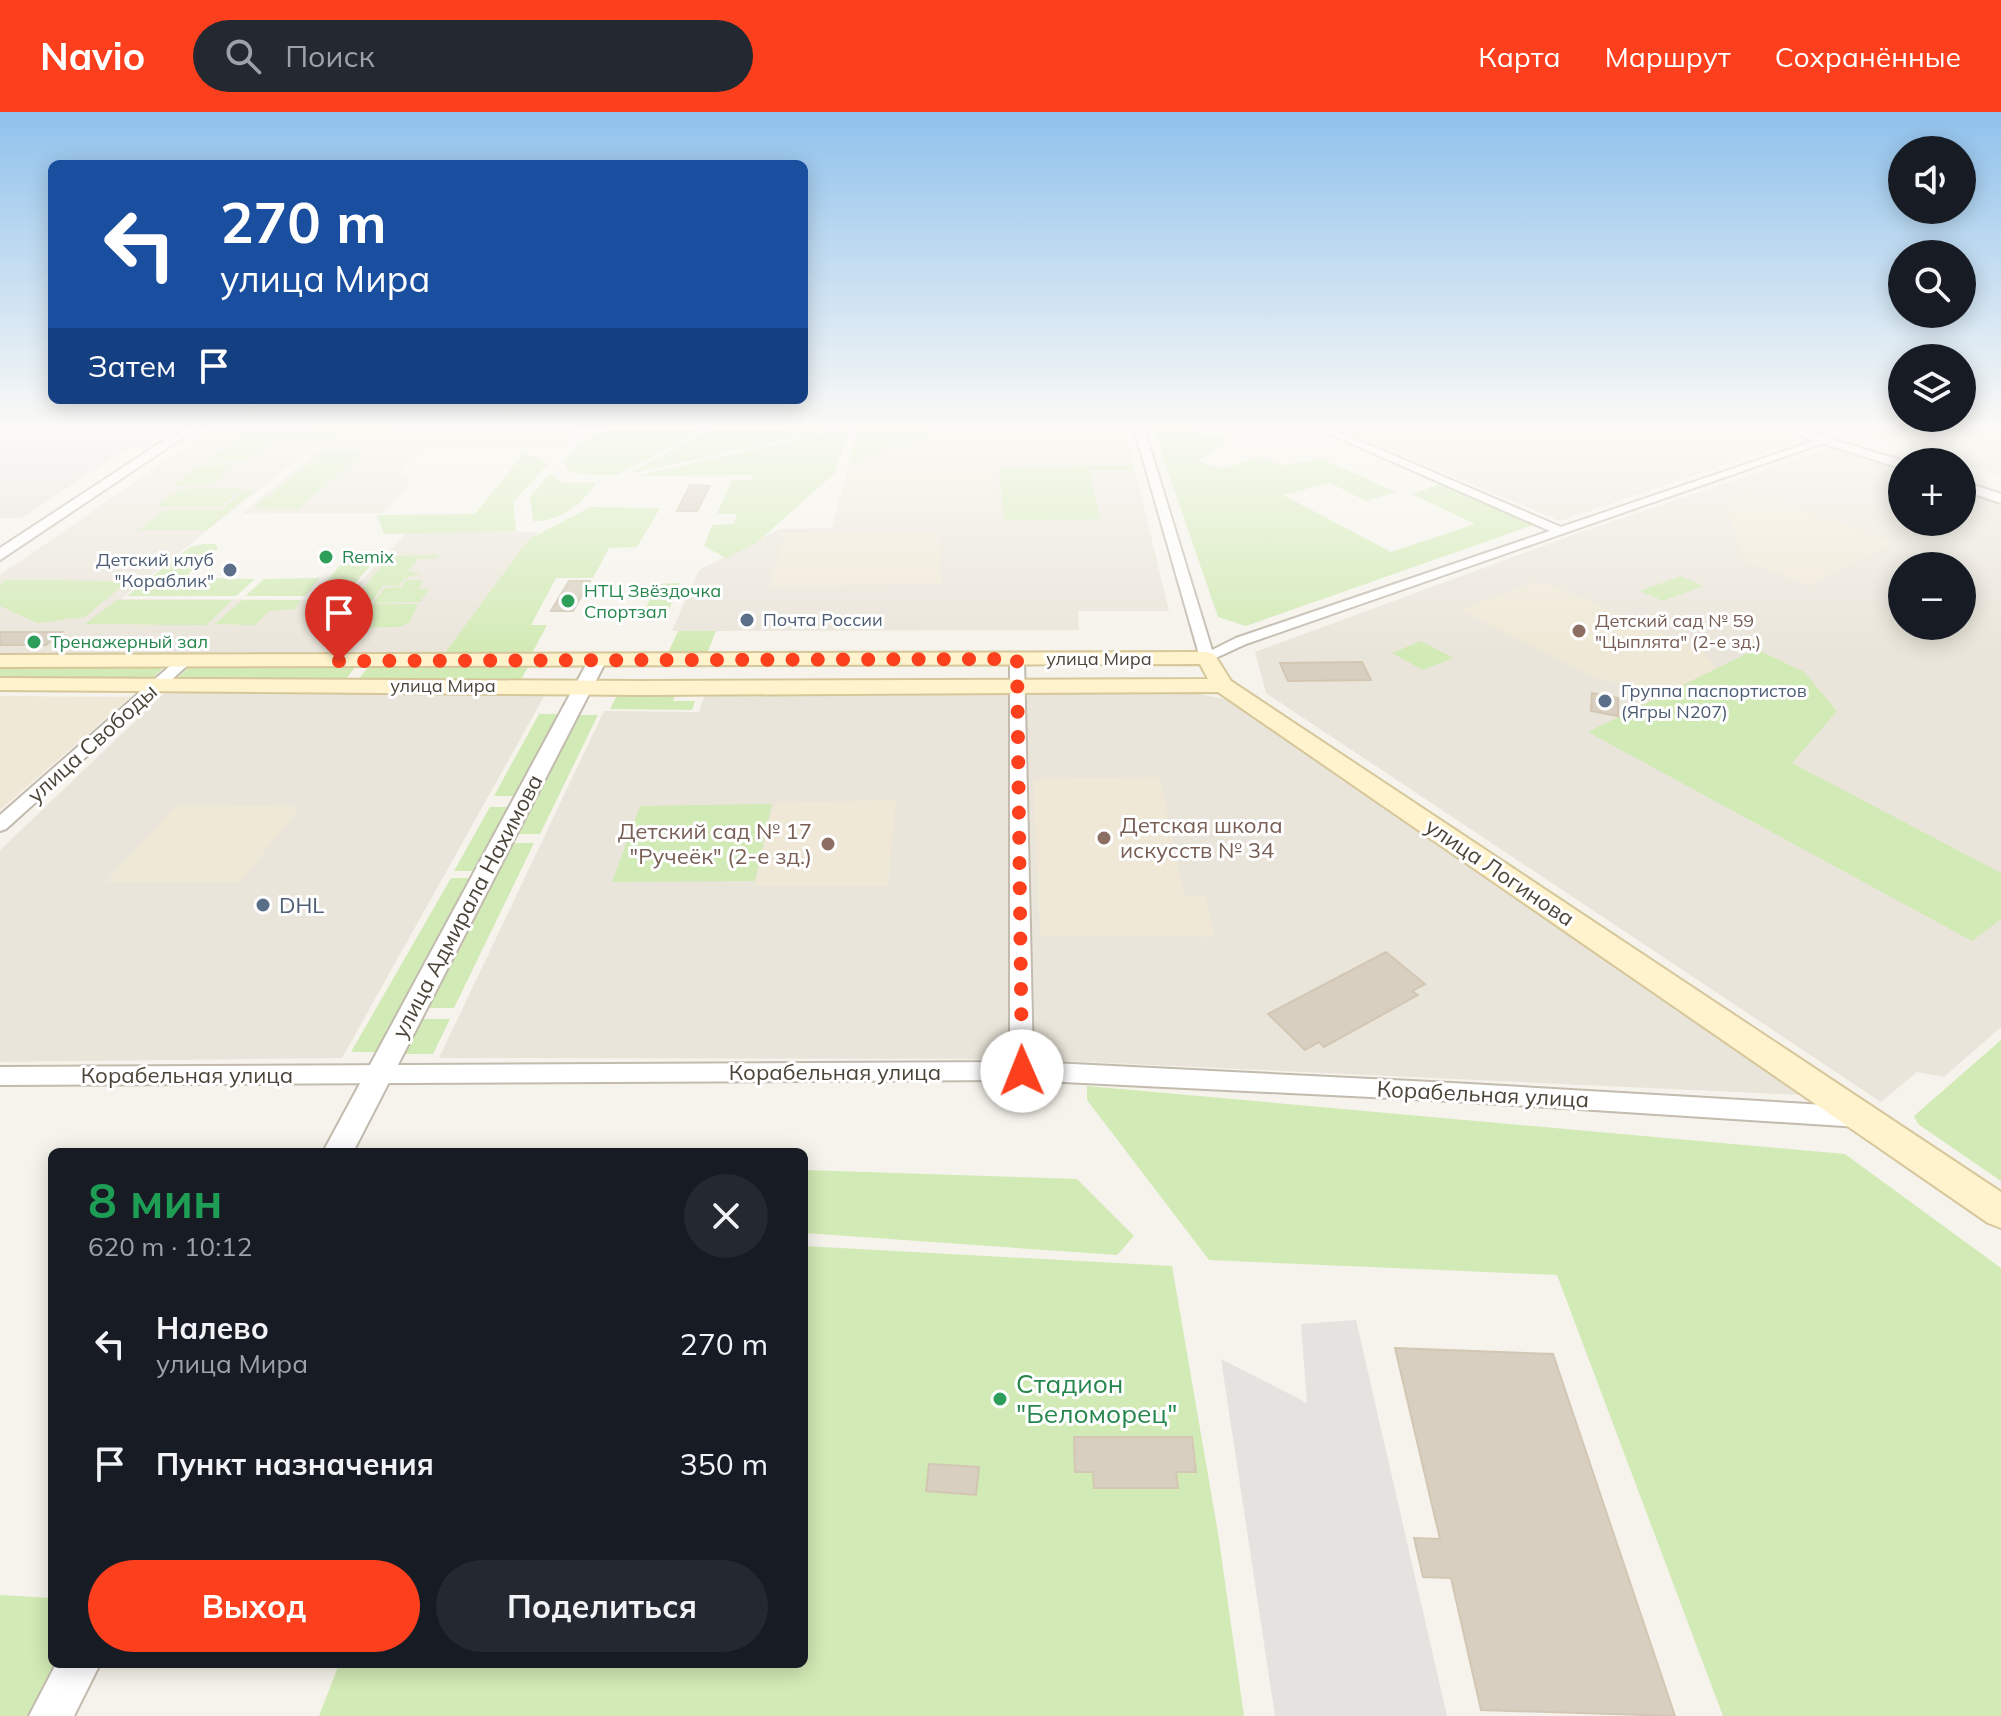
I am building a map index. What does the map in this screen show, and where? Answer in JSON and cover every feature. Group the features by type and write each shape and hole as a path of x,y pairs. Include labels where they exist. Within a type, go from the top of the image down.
{"main road":[{"name":"улица Мира","path":"0,661 1207,658"},
{"name":"улица Логинова","path":"1207,658 1223,685 2001,1212"},
{"name":"улица Мира","path":"0,684 1223,685"}],"street":[{"path":"0,555 78,503"},
{"name":"улица Логинова","path":"1160,503 1207,658"},
{"path":"1495,503 1558,530"},
{"name":"улица Мира","path":"1207,658 1241,641 1639,503"},
{"path":"1017,659 1022,1071"},
{"name":"улица Свободы","path":"0,825 184,661"},
{"name":"улица Адмирала Нахимова","path":"340,1148 597,661"},
{"name":"Корабельная улица","path":"0,1076 1022,1071 1452,1092 1862,1118"},
{"path":"51,1716 77,1668"}],"shaded area":[{"path":"0,503 45,503 22,518 0,518"},
{"path":"105,503 242,503 121,599 343,600 408,531 538,532 446,656 0,657 0,575"},
{"path":"255,503 392,503 382,513 242,514"},
{"path":"839,503 1143,503 1169,611 1078,611 1079,630 672,631 699,570 780,529 832,528"},
{"path":"839,503 997,503 998,513 836,513"},
{"path":"1517,503 1613,503 1560,521"},
{"path":"1667,503 1888,503 1888,536 1976,536 1976,503 2001,503 2001,1027 1944,1077 1917,1072 1881,1102 1266,693 1255,652"},
{"path":"1782,503 1894,542 1809,586 1744,560 1724,504"},
{"path":"938,532 942,584 770,586 784,533"},
{"name":"Детский сад № 59 \"Цыплята\" (2-е зд.)","path":"1534,582 1559,588 1703,652 1716,669 1662,694 1592,676 1460,610"},
{"path":"169,689 546,693 342,1058 0,1062 0,850"},
{"path":"1180,690 1224,699 1248,714 1803,1095 1022,1059 439,1058 604,711 699,712 706,692"},
{"path":"0,696 130,697 0,810"},
{"name":"Детская школа искусств № 34","path":"1160,777 1184,896 1206,897 1214,937 1040,936 1033,779"},
{"name":"Детский сад № 17 \"Ручеёк\" (2-е зд.)","path":"896,800 888,886 755,886 774,803"},
{"path":"177,805 300,807 240,882 106,882"},
{"path":"1356,1320 1447,1716 1275,1716 1221,1359 1307,1403 1301,1324"}],"green space":[{"path":"161,503 225,503 220,507 155,507"},
{"path":"230,503 240,503 207,530 138,530 166,510 221,510"},
{"path":"259,503 305,503 298,509 253,508"},
{"path":"484,503 513,503 516,531 384,534 377,515 475,514"},
{"path":"531,503 578,503 552,519 533,521"},
{"path":"722,503 801,503 756,543 726,558 704,546 712,525 734,524 737,514 717,514"},
{"path":"1002,503 1096,503 1100,519 1004,520"},
{"path":"1179,503 1298,503 1391,552 1475,524 1431,503 1489,503 1536,524 1246,626 1218,617"},
{"path":"591,507 660,508 637,547 609,548 593,578 556,578 531,625 547,625 531,655 444,654 529,539"},
{"path":"216,544 218,548 188,574 192,578 255,579 236,596 127,596 190,547"},
{"path":"440,555 437,558 418,559 408,572 422,573 404,579 399,586 384,585 370,604 418,604 409,623 398,627 352,628 359,617 333,616 357,595 390,556"},
{"path":"346,559 376,559 344,596 312,597"},
{"path":"1681,576 1703,586 1663,601 1640,591"},
{"path":"320,578 305,596 245,596 264,579"},
{"path":"5,580 128,581 85,617 37,623 0,606 0,584"},
{"path":"406,580 424,580 418,589 429,589 420,602 373,603 385,588 401,587"},
{"path":"680,583 665,619 641,619 657,584"},
{"path":"117,600 232,600 206,625 85,624"},
{"path":"242,600 301,600 295,609 269,611 255,625 215,624"},
{"path":"678,631 716,631 707,653 668,653"},
{"path":"1421,641 1453,658 1423,670 1392,653"},
{"path":"1756,649 1804,672 1837,711 1792,763 2001,873 2001,919 1972,941 1588,732"},
{"path":"529,665 519,683 354,685 369,666"},
{"path":"0,666 165,666 150,681 0,680"},
{"path":"356,666 342,684 170,685 189,667"},
{"path":"617,695 675,695 673,701 695,701 692,710 610,709"},
{"path":"539,714 564,714 519,796 494,796"},
{"path":"575,715 598,715 540,834 514,834"},
{"path":"772,804 755,881 612,882 640,806"},
{"path":"490,807 514,807 480,871 454,871"},
{"path":"511,843 534,843 454,1008 428,1008"},
{"path":"451,878 475,878 379,1052 351,1052"},
{"path":"420,1019 450,1019 433,1054 402,1054"},
{"path":"2001,1040 2001,1181 1918,1124 1914,1116"},
{"path":"1087,1086 1845,1154 2001,1268 2001,1716 1723,1716 1557,1275 1209,1260 1087,1100"},
{"path":"808,1170 1077,1179 1134,1236 1117,1255 808,1233"},
{"name":"Стадион \"Беломорец\"","path":"808,1246 1172,1266 1218,1533 1244,1716 319,1716 337,1668 808,1668"},
{"path":"0,1595 48,1598 48,1668 54,1668 28,1716 0,1716"}],"building":[{"path":"681,503 701,503 697,511 677,511"},
{"name":"НТЦ Звёздочка Спортзал","path":"569,581 590,581 573,611 551,611"},
{"path":"0,632 62,632 46,645 0,645"},
{"path":"1362,662 1371,680 1288,681 1280,663"},
{"name":"Группа паспортистов (Ягры N207)","path":"1592,693 1618,698 1618,716 1591,711"},
{"path":"1386,952 1425,984 1412,991 1418,995 1324,1047 1319,1042 1305,1050 1268,1014"},
{"path":"1395,1348 1553,1354 1675,1716 1481,1710 1451,1578 1423,1577 1414,1538 1440,1539"},
{"path":"1074,1437 1192,1437 1196,1472 1176,1472 1178,1488 1094,1488 1093,1472 1075,1472"},
{"path":"929,1464 979,1467 976,1495 926,1491"}],"place":[{"name":"Remix","path":"326,557"},
{"name":"Детский клуб \"Кораблик\"","path":"230,570"},
{"name":"НТЦ Звёздочка Спортзал","path":"568,601"},
{"name":"Почта России","path":"747,620"},
{"name":"Детский сад № 59 \"Цыплята\" (2-е зд.)","path":"1579,631"},
{"name":"Тренажерный зал","path":"34,642"},
{"name":"Группа паспортистов (Ягры N207)","path":"1605,701"},
{"name":"Детская школа искусств № 34","path":"1104,838"},
{"name":"Детский сад № 17 \"Ручеёк\" (2-е зд.)","path":"828,844"},
{"name":"DHL","path":"263,905"},
{"name":"Стадион \"Беломорец\"","path":"1000,1399"}],"route":[{"path":"339,661 1017,659 1022,1071"}]}
